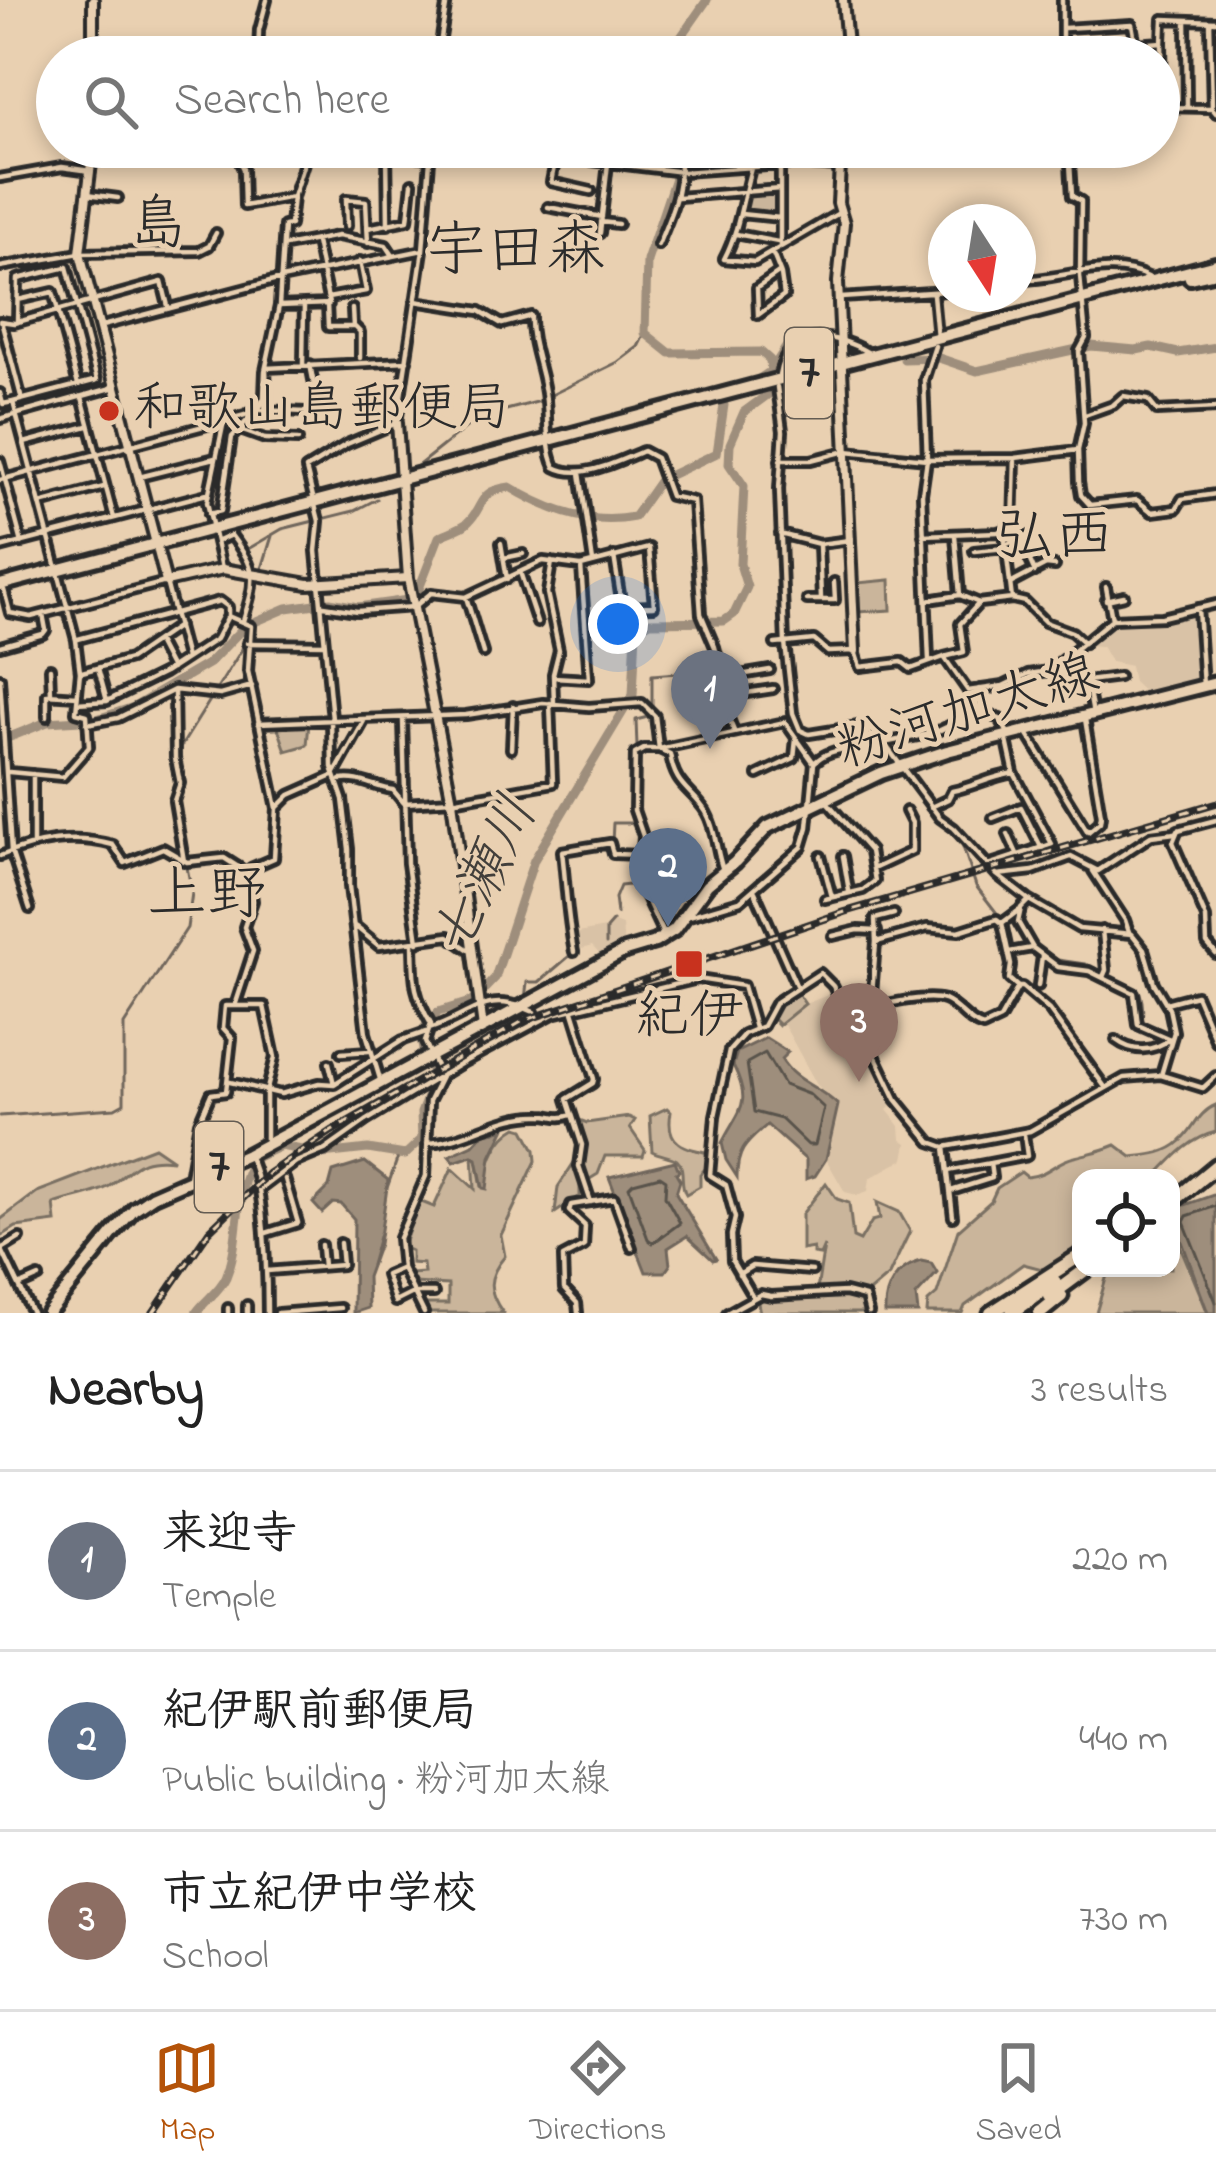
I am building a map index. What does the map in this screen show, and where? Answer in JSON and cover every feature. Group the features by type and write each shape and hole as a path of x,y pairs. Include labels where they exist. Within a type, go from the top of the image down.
{"highway":[{"path":"1180,1185 1216,1156"},
{"path":"1180,1195 1216,1166"},
{"path":"991,1313 1072,1264"},
{"path":"1012,1313 1072,1265"},
{"path":"1025,1313 1078,1277"},
{"path":"1040,1313 1081,1277"}],"main road":[{"name":"7","path":"843,366 934,350 1152,281 1216,268"},
{"name":"7","path":"1082,303 1216,268"},
{"name":"7","path":"2,588 213,529 317,512 401,482 871,356 934,350"},
{"name":"粉河加太線","path":"48,1313 134,1209 528,1009 625,951 664,936 707,885 768,827 900,765 1209,685"}],"street":[{"path":"93,0 93,36"},
{"path":"259,36 267,0"},
{"path":"442,36 448,0"},
{"path":"843,0 846,36"},
{"path":"1062,0 1063,36"},
{"path":"1162,36 1163,19 1213,21 1214,110 1180,107"},
{"path":"1186,20 1187,107"},
{"path":"1064,28 1132,24 1134,36"},
{"path":"0,178 56,168"},
{"path":"69,168 91,171"},
{"path":"91,168 80,253 186,658"},
{"path":"243,168 244,206 293,197"},
{"path":"3,479 224,421 251,413 261,404 279,306 283,246 302,168"},
{"path":"388,168 388,226"},
{"path":"428,168 423,250 397,423 409,578 452,800 483,1028"},
{"path":"554,168 551,182 591,191"},
{"path":"600,233 607,168"},
{"path":"647,168 682,172 740,168"},
{"path":"658,245 678,197 681,168"},
{"path":"751,168 736,234 724,259 755,262 840,213"},
{"path":"779,168 780,244"},
{"path":"839,168 844,224 838,264 841,338 860,667 902,662 910,669 964,652 960,624 979,603"},
{"path":"1070,168 1072,196 1081,201 1085,338 1079,349 1083,417 1079,490 1087,504 1134,499 1151,512 1176,509 1183,499 1216,494"},
{"path":"368,228 408,220 412,182"},
{"path":"678,197 780,189"},
{"path":"87,194 118,198"},
{"path":"347,226 346,200 367,201 368,243"},
{"path":"548,207 617,224"},
{"path":"741,214 780,218"},
{"path":"0,267 80,253 199,251 209,246 216,233"},
{"path":"736,234 780,244"},
{"path":"283,246 338,236 386,245 392,254"},
{"path":"316,240 328,327 353,327 360,332 360,358"},
{"path":"99,327 281,278 423,250"},
{"path":"771,251 780,272 784,296 758,315 758,288 780,272"},
{"path":"279,306 366,291 360,261"},
{"path":"0,392 3,404 97,380 67,267 18,279 17,322"},
{"path":"1036,280 1126,270 1152,281"},
{"path":"22,400 1,321 17,322 162,282 169,307"},
{"path":"17,300 53,292 78,385"},
{"path":"842,298 928,294"},
{"path":"415,302 480,311 502,324 531,316 531,339 546,398 555,467 580,472 644,452 656,458 670,496 692,501 703,618 734,731"},
{"path":"304,305 307,365 318,406"},
{"path":"352,309 353,327"},
{"path":"929,661 922,494 927,460 924,380 934,350 933,312"},
{"path":"871,356 841,338 791,344 784,353 778,384 783,431 779,460 781,643 800,730 809,734 862,724 931,807 997,875 1079,929 1129,932"},
{"path":"266,368 407,361"},
{"path":"213,529 221,511 232,437 260,410 268,393 266,368"},
{"path":"0,419 115,387"},
{"path":"1083,417 1113,406 1123,396 1148,400 1157,411 1216,408"},
{"path":"82,397 114,518"},
{"path":"14,402 76,640 77,714 87,721 118,718 174,690 215,695 252,686"},
{"path":"260,410 306,412"},
{"path":"223,569 207,494 224,421"},
{"path":"381,1083 369,1052 336,776 316,551 317,512 307,467 397,423"},
{"path":"24,443 89,426"},
{"path":"239,430 265,439 298,440"},
{"path":"779,460 811,460 846,451 927,460 1015,458 1078,450"},
{"path":"139,477 216,458"},
{"path":"923,535 1004,531 1014,524 1015,458"},
{"path":"0,460 22,543"},
{"path":"580,472 592,558"},
{"path":"40,504 106,487"},
{"path":"0,548 207,494"},
{"path":"213,529 231,536 258,574 247,643 277,808 274,858 251,868 249,874 253,901 244,927 253,951 236,1006"},
{"path":"1004,531 1012,598"},
{"path":"781,534 819,544 850,540"},
{"path":"955,535 960,595"},
{"path":"974,551 1005,547 1026,536"},
{"path":"501,543 508,579"},
{"path":"819,544 821,599"},
{"path":"322,604 357,611 413,603 431,593 466,597 543,561 581,566 592,558 650,548 654,606 622,607 614,556"},
{"path":"1026,551 1035,572"},
{"path":"504,558 523,554"},
{"path":"277,808 290,795 336,776 393,790 406,803 554,783 552,703 559,650 548,593 552,562"},
{"path":"553,677 589,679 581,566"},
{"path":"1010,584 1054,566"},
{"path":"2,588 10,613 43,614 223,569 319,584 409,578"},
{"path":"520,572 537,623"},
{"path":"807,600 835,600 834,582"},
{"path":"1106,587 1112,619"},
{"path":"928,600 960,595 979,603 1012,598 1084,643"},
{"path":"1106,600 1124,596"},
{"path":"466,597 483,653"},
{"path":"47,717 46,694 107,700 171,669 216,639 228,607 220,601 76,640"},
{"path":"944,657 965,690 980,689 1049,671 1112,619 1162,617 1216,604"},
{"path":"1198,608 1209,685"},
{"path":"0,646 43,634 43,614"},
{"path":"228,616 247,623"},
{"path":"80,672 130,659 178,626"},
{"path":"781,643 814,640 828,652 856,651"},
{"path":"157,641 171,669"},
{"path":"247,643 324,644"},
{"path":"50,668 52,694"},
{"path":"98,668 107,700"},
{"path":"722,678 770,670"},
{"path":"1025,730 1088,832 1101,815 1087,682 1119,676"},
{"path":"0,678 11,851 30,909"},
{"path":"727,696 773,689"},
{"path":"980,689 980,711"},
{"path":"174,690 180,783 174,801 185,861"},
{"path":"259,723 364,721 486,714 552,703 589,707 631,702 647,705 655,716 659,749"},
{"path":"511,749 513,706"},
{"path":"814,763 829,751 934,733 980,711 1000,719 1014,773 1052,844 988,865"},
{"path":"403,718 415,990 426,1029 427,1059 436,1079 429,1101 426,1177 399,1238 402,1268 424,1313"},
{"path":"9,772 60,778 88,751 87,721"},
{"path":"336,776 364,721"},
{"path":"664,936 641,889 642,830 634,803 638,751 785,722 814,763 806,842 755,891 727,907 684,917"},
{"path":"758,775 794,758 796,739"},
{"path":"659,749 670,754 683,790 703,807 723,872"},
{"path":"33,773 33,844"},
{"path":"931,807 952,791 972,787 980,778 1014,773"},
{"path":"821,856 828,898 863,890 875,881 870,851 825,799"},
{"path":"993,818 1021,807 1042,849"},
{"path":"874,869 911,851 913,834 906,811"},
{"path":"1094,871 1109,867 1151,836 1216,820"},
{"path":"1174,833 1175,848 1206,918 1207,943 1216,954"},
{"path":"1008,834 1018,856"},
{"path":"0,856 33,844 83,839 113,845 124,863 163,848 185,861 224,858 249,874"},
{"path":"574,952 563,892 567,879 562,851 610,843 614,854 642,855"},
{"path":"843,856 849,891"},
{"path":"997,875 1033,871 1071,857 1094,871 1144,949 1166,1003 1174,1032 1161,1075"},
{"path":"755,891 796,985"},
{"path":"1002,922 1028,899"},
{"path":"1021,908 1018,922 1042,956 1058,967 1089,970 1137,997 1138,1025 1170,1040"},
{"path":"871,1008 875,919 894,914"},
{"path":"876,942 927,928 953,932 997,919 1002,922 1009,980 1049,1010 1105,1087"},
{"path":"356,927 380,946 449,935 470,950"},
{"path":"1102,930 1106,970 1102,977"},
{"path":"833,936 877,931"},
{"path":"1009,952 1033,948"},
{"path":"1039,986 1042,956"},
{"path":"752,1295 730,1250 735,1218 726,1185 710,1175 724,1066 737,1041 763,1026 776,1002 796,985 824,973 860,1040 874,1053 896,1099 932,1142 945,1148 1023,1133 1124,1078 1161,1075 1203,1088 1216,1076"},
{"path":"259,1190 279,1173 326,1150 436,1079 529,1026 572,1008 703,979 743,986 755,1029"},
{"path":"846,1013 940,999 983,1027 1000,1019 1018,986"},
{"path":"1166,1003 1196,995 1216,1042"},
{"path":"228,1081 281,1094 319,1083 334,1084 426,1029 452,1020 478,999 528,1009"},
{"path":"190,1180 199,1122 211,1094 226,1092 232,1038 223,1026 225,1006 264,1006 275,1045 264,1109 266,1145"},
{"path":"572,1008 594,1079 567,1099 582,1145 579,1166 591,1202"},
{"path":"1116,1040 1135,1050 1170,1040"},
{"path":"341,1053 369,1052"},
{"path":"329,1063 334,1084"},
{"path":"427,1142 468,1137 490,1124 543,1114 557,1119 571,1115"},
{"path":"948,1171 1027,1156 1023,1133"},
{"path":"945,1148 953,1217"},
{"path":"247,1155 254,1164 266,1233 267,1313"},
{"path":"951,1191 992,1178 990,1163"},
{"path":"266,1233 298,1223 285,1179"},
{"path":"578,1313 577,1303 564,1289 562,1257 584,1246 585,1226 569,1211 571,1205 614,1198 632,1248"},
{"path":"20,1238 1,1248 32,1313"},
{"path":"267,1271 342,1265 340,1244"},
{"path":"321,1245 323,1266"},
{"path":"739,1274 752,1266 812,1271"},
{"path":"402,1268 386,1275 395,1302 413,1293 434,1293"},
{"path":"21,1286 40,1276"},
{"path":"727,1313 752,1295 845,1292 865,1297 868,1313"},
{"path":"278,1313 340,1308"}],"shaded area":[{"path":"748,193 777,193 775,216 744,212"},
{"path":"890,580 891,610 858,612 857,583"},
{"path":"1196,612 1202,682 1149,697 1133,682 1130,666 1111,662 1102,646 1085,645 1113,622 1162,620"},
{"path":"309,723 307,745 286,751 277,725"},
{"path":"611,921 622,925 624,949 605,960 592,946 582,949 578,933 605,928"},
{"path":"796,991 805,1004 779,1025 770,1016 777,1004"},
{"path":"833,993 894,1103 887,1110 907,1143 904,1159 870,1178 868,1191 857,1195 845,1192 826,1159 838,1105 817,1085 783,1023 805,1004"},
{"path":"1216,1105 1216,1132 1190,1144 1163,1169 1072,1169 1072,1252 1046,1270 1023,1264 962,1313 927,1313 958,1230 991,1201 997,1188 1021,1172 1034,1176 1116,1145 1132,1157 1164,1151 1181,1141 1204,1112"},
{"path":"667,1108 678,1143 710,1153 700,1186 686,1194 680,1163 652,1151 650,1116"},
{"path":"577,1119 587,1123 635,1120 630,1128 645,1150 643,1156 605,1156 598,1174 580,1185 580,1196 555,1213 558,1187 584,1147"},
{"path":"517,1127 524,1129 536,1161 501,1235 505,1256 491,1284 503,1313 427,1313 422,1304 448,1304 448,1285 413,1283 409,1274 424,1273 423,1264 411,1263 411,1251 403,1247 419,1201 434,1207 452,1168 475,1189 473,1156 482,1187 498,1145"},
{"path":"154,1147 173,1160 138,1164 106,1188 54,1204 56,1222 16,1227 0,1237 0,1220 37,1192"},
{"path":"826,1183 837,1199 849,1203 853,1238 860,1241 872,1221 880,1219 877,1202 899,1212 910,1231 889,1275 869,1292 817,1290 824,1246 820,1255 813,1254 813,1248 802,1250 802,1214"},
{"path":"1180,1246 1208,1313 1096,1313 1106,1277 1180,1277"},
{"path":"851,1297 866,1302 872,1313 760,1313 757,1298"}],"water":[{"path":"766,1038 788,1052 781,1059 793,1073 838,1105 826,1159 815,1176 806,1179 806,1160 767,1125 744,1147 737,1177 726,1160 722,1143 743,1098 733,1065 737,1052"},
{"path":"504,1130 491,1157 487,1189 483,1188 477,1159 472,1156 454,1162 449,1156 473,1145 484,1133"},
{"path":"675,1161 680,1180 676,1193 716,1259 687,1236 668,1248 670,1265 665,1272 646,1272 609,1177"},
{"path":"365,1162 388,1180 379,1244 367,1277 368,1308 353,1313 354,1219 341,1204 333,1203 322,1213 313,1203 329,1187 333,1172"},
{"path":"1216,1194 1216,1313 1208,1313 1180,1236 1180,1207"},
{"path":"921,1261 931,1263 937,1273 916,1296 918,1313 885,1313 893,1280"}],"waterway":[{"name":"七瀬川","path":"682,36 707,0"},
{"name":"七瀬川","path":"674,168 675,178 647,261 645,333 670,353 761,352 770,360 771,376"},
{"path":"415,468 479,417 537,402 618,362 638,347 645,333"},
{"path":"759,379 771,371 790,341 826,336"},
{"path":"904,359 939,358 977,371 1091,346 1151,347 1178,353 1216,347"},
{"path":"774,374 778,358"},
{"name":"七瀬川","path":"196,1313 226,1277 243,1186 255,1158 281,1146 322,1154 368,1149 405,1155 422,1139 421,1113 435,1076 424,1056 420,1033 438,1012 473,1001 495,978 534,860 633,695 636,630 650,622 724,621 734,614 747,587 740,564 744,486 729,464 730,444 744,412 770,393"},
{"path":"773,393 780,430 775,461 785,657"},
{"path":"0,741 47,722 97,719 134,707 209,663 245,626 287,608 330,602 358,607 415,599 439,537 466,524 486,496 499,489 510,487 554,509 585,517 634,517 660,480 717,453 724,405"},
{"path":"240,549 282,529 354,511 377,499"},
{"path":"245,624 272,536"},
{"path":"177,753 242,649 246,626"},
{"path":"652,709 652,675 715,670 712,644"},
{"path":"790,708 802,736 839,732"},
{"path":"637,747 636,720 652,716"},
{"path":"176,803 182,835"},
{"path":"612,843 613,823 633,823 634,816"},
{"path":"644,859 645,836"},
{"path":"963,847 976,886 1006,925 1009,946 1035,946 1058,960 1085,964 1140,993 1142,1019 1167,1033"},
{"path":"0,1116 115,1108 124,1103 124,1025 187,928 192,893 186,862"},
{"path":"617,914 615,898 620,886 638,884"},
{"path":"606,944 606,929 613,921"},
{"path":"525,1000 527,982 539,982 573,953"},
{"path":"387,1188 399,1154"},
{"path":"371,1265 380,1233"}],"railway":[{"path":"153,1313 209,1231 269,1173 332,1131 523,1021 845,912 1216,803"}],"place":[{"name":"和歌山島郵便局","path":"109,411"},
{"name":"来迎寺","path":"710,749"},
{"name":"紀伊駅前郵便局","path":"668,927"},
{"name":"紀伊","path":"689,964"},
{"name":"市立紀伊中学校","path":"859,1082"}],"district":[{"name":"島","path":"158,227"},
{"name":"宇田森","path":"516,253"},
{"name":"弘西","path":"1054,539"},
{"name":"上野","path":"207,897"}]}
